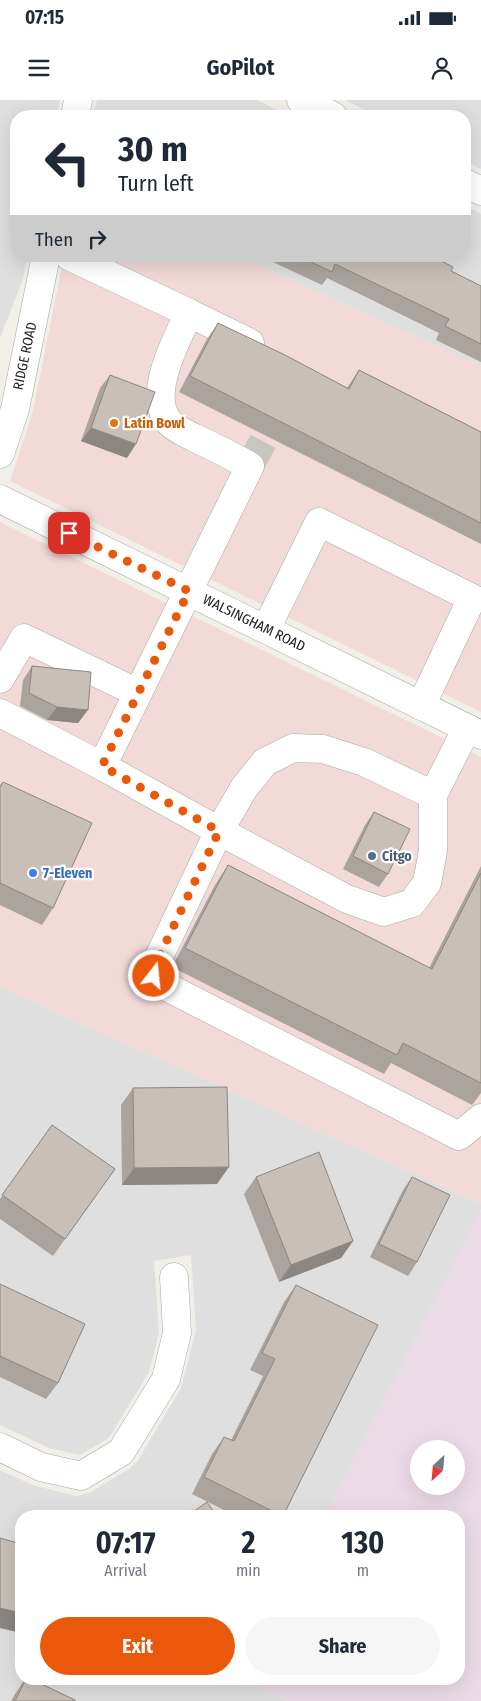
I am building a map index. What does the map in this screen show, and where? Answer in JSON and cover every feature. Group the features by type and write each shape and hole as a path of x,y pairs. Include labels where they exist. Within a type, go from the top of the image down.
{"street":[{"path":"301,100 321,110"},
{"name":"RIDGE ROAD","path":"0,454 14,409 45,262"},
{"path":"82,262 275,355"},
{"path":"102,766 250,466 184,432 169,422 161,406 163,376 172,351 190,313"},
{"name":"WALSINGHAM ROAD","path":"0,499 474,732"},
{"path":"266,629 319,522 472,598 421,706"},
{"path":"0,679 24,638 138,693"},
{"path":"0,713 347,898 384,912 412,903 427,883 433,851 433,795 474,732"},
{"path":"433,795 364,762 323,749 293,748 265,762 244,788 219,831 156,963 154,976 163,985 459,1136 481,1118"},
{"path":"0,1447 41,1467 82,1476 121,1452 166,1378 177,1333 174,1278"}],"shaded area":[{"path":"0,100 60,100 58,110 10,110 10,262 26,262 23,279 0,338"},
{"path":"97,100 257,100 277,110 94,110"},
{"path":"345,100 481,100 481,169 471,164 471,110 365,110"},
{"path":"471,209 481,214 481,366 251,262 471,262"},
{"path":"63,262 251,262 481,366 481,712 10,481 33,411"},
{"path":"0,522 481,757 481,1204 0,987"},
{"path":"0,987 481,1204 481,1210 329,1510 15,1510 15,1685 257,1685 286,1701 0,1701 0,1470 32,1485 76,1496 89,1493 129,1469 137,1462 181,1388 196,1330 191,1255 154,1261 159,1333 149,1372 109,1438 80,1455 49,1448 0,1425"},
{"path":"481,1210 481,1701 286,1701 257,1685 465,1685 465,1510 329,1510"}],"building":[{"path":"311,262 443,262 453,267 451,271 481,286 481,344 445,326 449,319 335,264 332,272"},
{"path":"218,323 285,355 349,389 359,370 481,432 481,523 190,376"},
{"name":"Latin Bowl","path":"110,375 155,392 136,444 91,428"},
{"path":"32,666 91,672 88,710 57,707 29,693"},
{"name":"7-Eleven","path":"3,782 92,823 53,908 0,883 0,787"},
{"name":"Citgo","path":"374,812 410,829 388,874 353,856"},
{"path":"228,865 432,969 481,873 481,1083 403,1043 397,1055 185,948"},
{"path":"227,1087 229,1167 134,1168 133,1088"},
{"path":"52,1125 115,1169 65,1239 2,1195"},
{"path":"319,1152 353,1241 291,1265 256,1177"},
{"path":"412,1177 450,1195 417,1262 379,1244"},
{"path":"0,1284 85,1324 58,1383 0,1356"},
{"path":"296,1285 378,1325 286,1510 270,1510 204,1477 224,1437 234,1441 275,1359 262,1353"},
{"path":"207,1502 213,1510 196,1510"},
{"path":"0,1538 15,1542 15,1612 0,1608"},
{"path":"23,1685 44,1685 75,1700 75,1701 15,1701"}],"tunnel":[{"path":"250,466 283,403"}],"place":[{"name":"Latin Bowl","path":"114,423"},
{"name":"Citgo","path":"372,856"},
{"name":"7-Eleven","path":"33,873"}],"route":[{"path":"69,533 189,591 102,766 219,831 156,963 154,976"}]}
